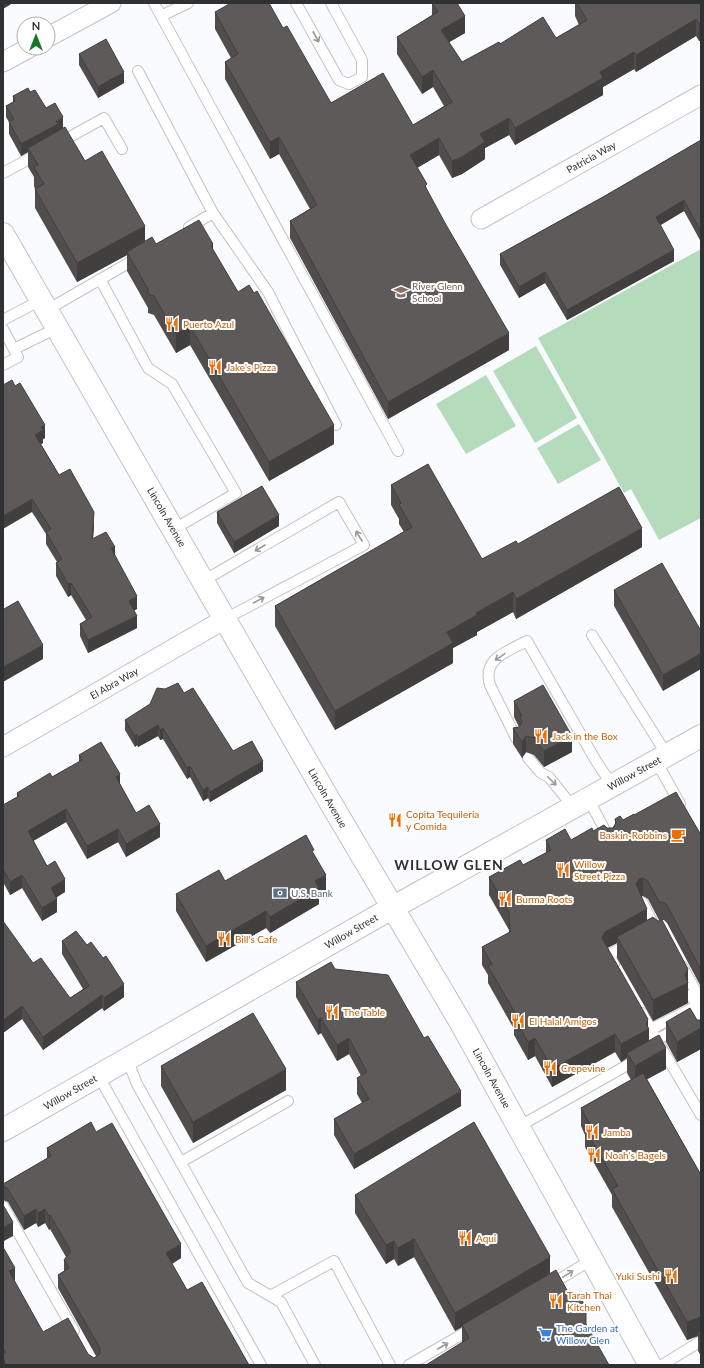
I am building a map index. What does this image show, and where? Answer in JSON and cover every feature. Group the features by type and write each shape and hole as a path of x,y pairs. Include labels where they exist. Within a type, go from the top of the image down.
{"main road":[{"name":"Lincoln Avenue","path":"6,246 48,313 392,908 461,1023 650,1365"},
{"name":"Willow Street","path":"5,1126 98,1076 581,802 700,738"}],"street":[{"path":"56,34 111,3"},
{"path":"3,62 16,55"},
{"name":"Patricia Way","path":"481,219 701,95"},
{"name":"El Abra Way","path":"3,747 225,619"}],"lane":[{"path":"154,3 398,451"},
{"path":"161,16 188,3"},
{"path":"296,3 339,80 349,84 362,77 362,60 331,3"},
{"path":"138,71 213,213 268,292 336,425"},
{"path":"3,173 104,118 122,149"},
{"path":"180,233 213,213"},
{"path":"14,349 48,313 100,279 146,252"},
{"path":"100,279 148,368 172,384 236,493 174,529"},
{"path":"3,320 48,313"},
{"path":"3,365 18,357 5,336"},
{"path":"203,581 339,502 364,545 225,619"},
{"path":"592,635 661,758 686,814"},
{"path":"516,738 487,676 489,666 498,657 527,641 596,761 612,785"},
{"path":"528,758 541,773 549,776 581,802 610,840"},
{"path":"619,976 608,955 651,936 642,902"},
{"path":"651,1029 696,1006 675,959 701,1001"},
{"path":"698,1030 697,1018 653,1042 635,1006 651,1029 660,1047 701,1116"},
{"path":"518,1127 660,1047"},
{"path":"127,1059 137,1084 248,1283 272,1295 281,1302 315,1365"},
{"path":"98,1076 261,1365"},
{"path":"181,1162 288,1101"},
{"path":"3,1206 79,1340"},
{"path":"540,1290 592,1260"},
{"path":"272,1295 334,1261 390,1365"},
{"path":"409,1365 485,1322"},
{"path":"662,1365 701,1341"}],"green space":[{"path":"701,249 701,518 659,540 631,489 624,493 538,338"},
{"path":"536,346 577,418 535,443 493,371"},
{"path":"486,375 516,426 466,454 436,404"},
{"path":"579,424 601,460 558,484 537,448"}],"building":[{"path":"231,3 269,3 283,28 287,26 331,103 383,73 413,125 452,102 433,70 422,77 397,37 438,12 432,3 457,3 465,16 441,30 462,62 499,42 500,44 543,17 556,38 587,20 577,3 701,3 701,23 699,24 696,19 636,55 634,52 600,72 603,78 515,128 509,118 480,134 485,142 462,157 452,161 439,138 410,155 427,184 425,186 445,223 509,333 388,402 290,221 317,205 279,137 270,142 225,62 238,54 215,12"},
{"path":"106,39 124,72 98,87 79,54"},
{"path":"28,88 30,92 35,90 46,108 55,103 63,117 56,121 58,124 21,144 9,122 14,119 6,106 15,101 13,96"},
{"path":"65,127 85,161 102,151 145,226 77,263 35,189 44,184 34,167 38,165 28,148"},
{"path":"701,140 701,232 684,200 656,217 674,250 567,310 545,272 519,287 500,254 603,197"},
{"path":"199,220 213,244 211,246 238,292 249,285 254,293 257,291 334,425 269,462 190,326 176,334 154,296 148,294 148,289 127,252 152,237 156,244"},
{"path":"12,380 15,386 20,383 45,425 41,427 43,430 35,435 59,475 70,469 94,512 92,539 106,532 115,547 111,548 137,596 129,601 137,616 88,640 80,624 92,617 71,583 68,584 56,563 62,559 46,532 51,529 32,499 3,516 3,385"},
{"path":"428,464 482,559 516,541 518,544 619,487 642,528 516,599 513,592 476,613 477,615 447,632 453,643 335,711 275,606 412,527 399,505 401,503 391,485"},
{"path":"262,486 279,515 234,542 217,512"},
{"path":"662,563 701,631 701,653 663,675 614,590"},
{"path":"18,601 43,645 3,667 3,607 4,609"},
{"path":"178,683 184,693 193,688 233,751 252,741 263,761 210,792 208,787 203,790 190,766 187,768 163,728 160,730 158,725 138,737 137,734 135,736 125,720 150,704 157,688 165,689"},
{"path":"543,685 572,736 544,751 534,738 526,736 522,742 513,728 519,727 522,722 520,716 522,716 514,701"},
{"path":"101,742 120,774 116,777 136,813 149,805 160,824 126,844 118,829 87,846 66,809 28,831 47,866 55,861 65,879 51,888 57,899 42,908 22,875 10,882 3,869 3,805 19,796 17,793 50,773 52,777 82,760 79,755"},
{"path":"676,792 701,835 701,970 667,905 659,902 648,881 643,878 639,879 636,884 647,909 605,932 602,938 648,1019 646,1024 649,1029 621,1044 615,1034 552,1069 535,1038 528,1042 514,1017 517,1016 488,966 492,964 482,947 510,932 509,912 489,877 520,860 523,865 551,850 546,840 565,829 571,840 592,828 593,831 604,825 607,828 613,828 616,823 615,819 620,816 623,820"},
{"path":"306,835 314,850 312,851 326,875 315,881 319,888 270,917 266,911 206,946 176,894 219,870 225,881"},
{"path":"653,917 658,921 662,920 688,969 685,975 688,983 653,1000 617,937"},
{"path":"3,921 33,963 41,958 70,998 89,986 62,941 76,931 87,945 91,942 103,958 106,956 124,984 104,998 102,995 43,1037 22,1006 3,1020"},
{"path":"331,962 335,969 388,975 424,1038 428,1036 461,1091 354,1154 334,1119 369,1099 357,1078 367,1072 349,1038 337,1045 321,1018 318,1020 296,982"},
{"path":"690,1008 697,1020 701,1020 701,1028 677,1042 666,1022"},
{"path":"253,1013 286,1069 193,1122 161,1066"},
{"path":"659,1035 666,1048 635,1066 627,1053"},
{"path":"643,1073 701,1175 701,1317 687,1322 612,1189 618,1186 585,1129 591,1126 581,1108"},
{"path":"91,1122 96,1132 112,1123 181,1244 166,1253 187,1290 202,1282 249,1365 6,1365 3,1358 3,1354 6,1353 3,1348 3,1247 15,1268 9,1271 43,1332 68,1318 88,1354 94,1358 100,1354 100,1348 58,1275 69,1268 64,1260 71,1251 45,1209 38,1213 36,1209 24,1216 8,1189 3,1186 3,1184 51,1156 47,1148"},
{"path":"474,1122 550,1256 549,1258 455,1313 414,1239 398,1248 394,1241 386,1245 355,1195"},
{"path":"3,1205 13,1222 3,1229"},
{"path":"556,1270 568,1292 586,1304 586,1324 609,1365 426,1365 469,1338 462,1325"},
{"path":"701,1330 701,1338 698,1333"}],"place":[{"name":"River Glenn School","path":"401,292"},
{"name":"Puerto Azul","path":"172,324"},
{"name":"Jake's Pizza","path":"215,367"},
{"name":"Jack in the Box","path":"541,736"},
{"name":"Copita Tequileria y Comida","path":"395,820"},
{"name":"Baskin-Robbins","path":"678,835"},
{"name":"Willow Street Pizza","path":"563,870"},
{"name":"U.S. Bank","path":"280,893"},
{"name":"Burma Roots","path":"505,899"},
{"name":"Bill's Cafe","path":"224,939"},
{"name":"The Table","path":"332,1012"},
{"name":"El Halal Amigos","path":"518,1021"},
{"name":"Crepevine","path":"550,1068"},
{"name":"Jamba","path":"592,1132"},
{"name":"Noah's Bagels","path":"594,1155"},
{"name":"Aqui","path":"465,1238"},
{"name":"Yuki Sushi","path":"671,1276"},
{"name":"Tarah Thai Kitchen","path":"556,1301"},
{"name":"The Garden at Willow Glen","path":"545,1334"}],"district":[{"name":"WILLOW GLEN","path":"449,864"}]}
